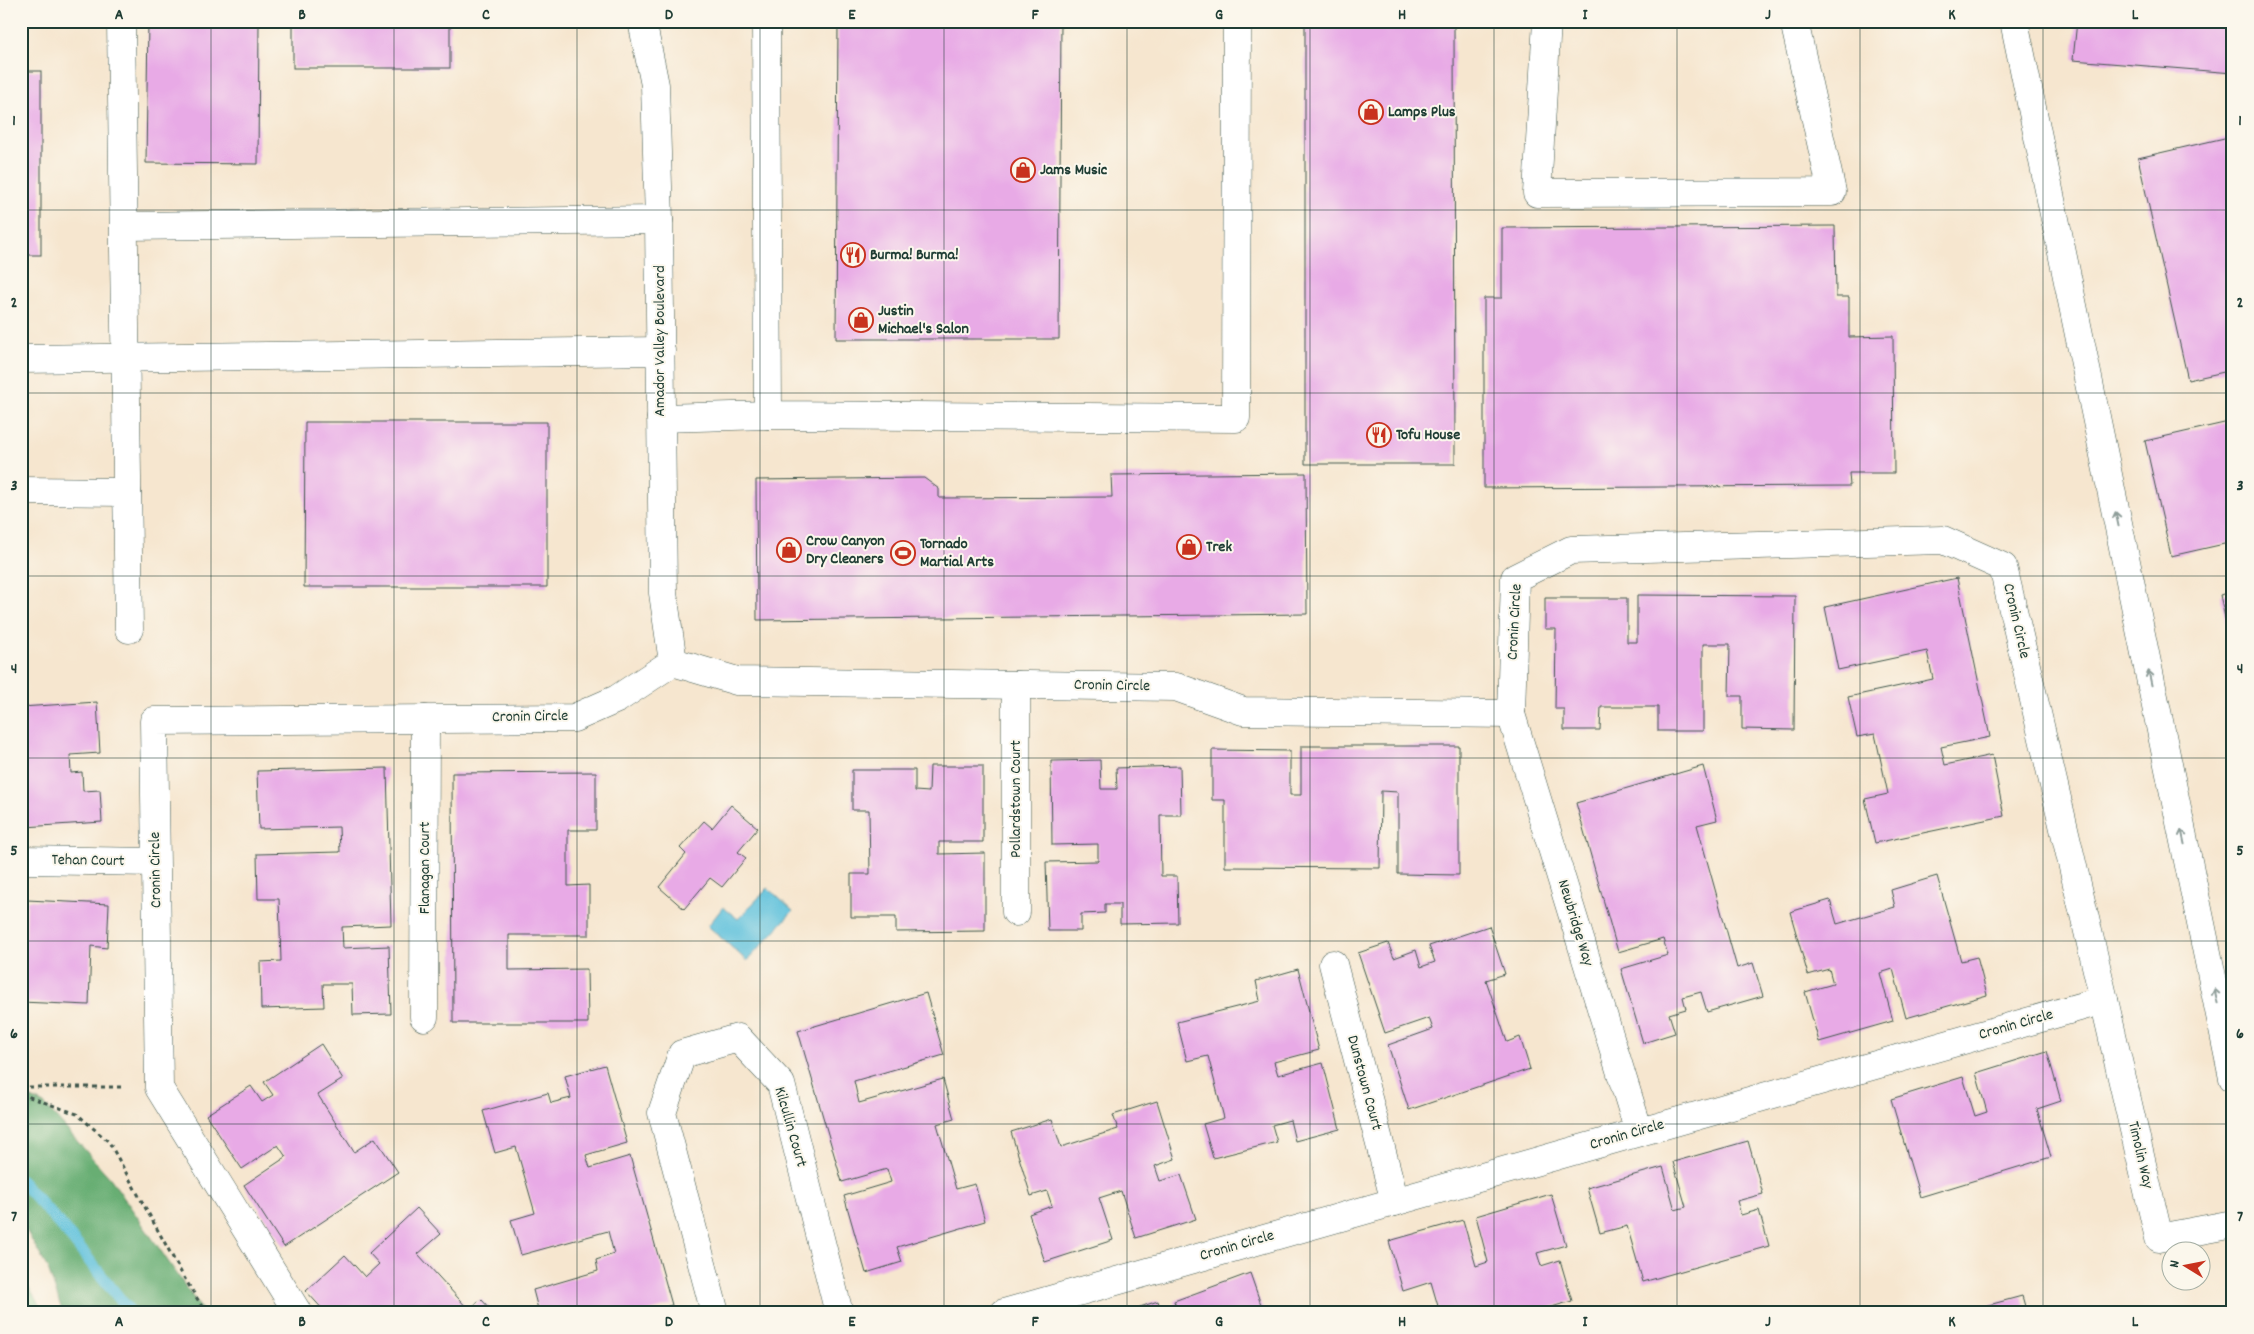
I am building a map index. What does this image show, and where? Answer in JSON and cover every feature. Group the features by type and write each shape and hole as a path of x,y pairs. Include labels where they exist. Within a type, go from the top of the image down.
{"street":[{"path":"121,21 129,629"},
{"name":"Amador Valley Boulevard","path":"642,21 655,85 659,220 663,593 673,662"},
{"path":"766,21 768,415"},
{"path":"661,418 768,415 1236,418 1237,21"},
{"path":"1547,21 1537,193 1832,192 1794,21"},
{"path":"2014,21 2233,1078"},
{"path":"124,226 659,220"},
{"path":"21,359 661,351"},
{"path":"21,491 127,492"},
{"name":"Cronin Circle","path":"159,1088 154,721 574,718 617,699 673,662 737,681 1176,687 1243,711 1511,714 1515,578 1571,550 1943,540 2003,567 2104,1000 1004,1313"},
{"name":"Pollardstown Court","path":"1016,685 1016,912"},
{"name":"Newbridge Way","path":"1511,714 1639,1132"},
{"name":"Flanagan Court","path":"424,1017 425,719"},
{"name":"Tehan Court","path":"21,860 155,862"},
{"name":"Dunstown Court","path":"1333,964 1395,1202"},
{"name":"Timolin Way","path":"2104,1000 2159,1238 2233,1224"},
{"name":"Kilcullin Court","path":"715,1313 662,1113 682,1054 738,1038 781,1084 839,1313"},
{"path":"159,1088 298,1313"}],"path":[{"path":"21,1087 159,1088"},
{"path":"21,1094 77,1114 109,1142 182,1274 206,1313"}],"green space":[{"path":"21,1093 44,1104 111,1179 204,1313 63,1313 48,1269 21,1221"},
{"path":"21,1275 44,1313 21,1313"}],"water":[{"path":"768,888 793,911 747,961 708,926 723,907 738,919"}],"building":[{"path":"148,21 259,21 258,164 146,163"},
{"path":"293,21 450,21 450,68 293,68"},
{"path":"838,21 1061,21 1059,339 836,339"},
{"path":"1305,21 1454,21 1455,464 1305,464"},
{"path":"2077,21 2233,21 2233,73 2073,60"},
{"path":"21,71 41,71 41,255 21,255"},
{"path":"2233,136 2233,370 2188,380 2138,158"},
{"path":"1835,226 1836,297 1849,297 1849,337 1893,336 1894,473 1849,473 1850,486 1484,488 1484,298 1502,298 1502,228"},
{"path":"2233,421 2233,542 2171,556 2145,441"},
{"path":"305,422 547,422 547,587 304,587"},
{"path":"1306,473 1307,614 757,620 756,480 924,478 939,489 939,498 1112,497 1111,475"},
{"path":"1957,578 1990,737 1941,747 1945,765 1992,755 2004,816 1875,843 1865,799 1888,794 1875,734 1857,737 1848,697 1933,679 1927,651 1838,670 1825,607"},
{"path":"2233,592 2233,650 2232,650 2220,595"},
{"path":"1637,595 1795,596 1794,730 1742,729 1742,696 1729,696 1730,644 1703,644 1703,731 1658,731 1658,707 1601,707 1600,730 1564,730 1564,709 1555,709 1556,629 1545,629 1545,598 1627,598 1627,642 1637,642"},
{"path":"97,702 100,753 70,755 71,773 82,772 83,791 100,790 102,822 25,827 21,779 21,707"},
{"path":"1301,746 1459,746 1459,875 1398,874 1398,792 1381,791 1380,868 1225,867 1225,800 1212,800 1212,750 1290,751 1290,795 1301,795"},
{"path":"1100,760 1101,789 1117,789 1116,768 1180,766 1181,815 1160,815 1161,876 1177,876 1178,923 1120,924 1120,904 1105,904 1105,913 1081,914 1081,931 1048,931 1046,862 1098,861 1098,844 1052,845 1051,761"},
{"path":"930,766 983,766 983,842 939,842 939,854 985,853 985,931 896,932 896,917 851,917 851,874 870,874 869,810 852,810 852,770 915,770 915,791 929,792"},
{"path":"1703,766 1717,820 1697,825 1737,968 1753,963 1763,996 1707,1012 1701,992 1683,997 1686,1009 1669,1014 1675,1033 1643,1043 1621,969 1668,955 1663,939 1618,952 1576,803"},
{"path":"387,768 391,925 342,927 343,948 389,946 391,1014 353,1015 352,984 323,984 324,1007 261,1009 260,962 281,961 279,899 258,899 257,854 340,852 339,827 259,829 257,771"},
{"path":"596,772 596,830 568,830 568,886 589,885 589,935 509,935 509,970 587,969 588,1023 453,1023 452,773"},
{"path":"731,805 758,828 738,852 746,858 722,887 710,878 684,909 659,887 686,854 680,848 704,821 712,828"},
{"path":"1937,876 1961,961 1977,957 1987,995 1906,1018 1893,969 1880,973 1893,1021 1819,1042 1805,992 1833,984 1829,969 1808,975 1790,912 1830,900 1837,924 1895,907 1891,890"},
{"path":"27,900 109,904 107,948 91,946 89,1005 21,1002 21,938 26,938"},
{"path":"1489,926 1505,974 1486,980 1507,1042 1520,1037 1530,1069 1409,1110 1388,1045 1433,1029 1429,1018 1385,1033 1358,953 1388,943 1394,958 1416,950 1421,967 1435,962 1429,946"},
{"path":"1298,969 1319,1050 1274,1062 1278,1075 1323,1063 1340,1129 1295,1141 1290,1120 1272,1125 1277,1142 1213,1158 1203,1124 1224,1118 1208,1056 1187,1061 1177,1022 1260,1001 1256,981"},
{"path":"926,993 944,1055 854,1081 859,1103 943,1079 954,1119 937,1124 956,1189 975,1184 985,1221 897,1247 902,1262 866,1273 844,1196 891,1182 887,1169 842,1182 798,1031"},
{"path":"321,1044 343,1079 318,1095 354,1152 375,1138 398,1172 284,1247 244,1185 286,1157 278,1145 242,1169 206,1115 251,1086 262,1102 273,1095 264,1082"},
{"path":"2047,1051 2061,1101 2037,1109 2051,1157 1920,1197 1891,1099 1963,1077 1975,1116 1987,1112 1976,1073"},
{"path":"605,1065 627,1143 586,1155 590,1168 630,1156 672,1305 643,1313 539,1313 533,1290 598,1271 596,1260 614,1254 608,1231 521,1255 511,1220 535,1213 516,1147 495,1153 483,1111 548,1093 551,1103 571,1098 565,1076"},
{"path":"1157,1101 1175,1159 1155,1166 1160,1181 1181,1175 1196,1219 1136,1238 1121,1191 1099,1198 1113,1240 1045,1262 1029,1214 1052,1206 1047,1191 1031,1196 1011,1132 1052,1119 1061,1147 1118,1129 1113,1115"},
{"path":"1748,1141 1763,1194 1737,1201 1741,1215 1759,1210 1769,1246 1643,1282 1627,1226 1600,1233 1587,1188 1663,1167 1675,1210 1686,1207 1673,1162"},
{"path":"1551,1194 1566,1245 1537,1253 1541,1266 1560,1260 1572,1301 1531,1313 1440,1313 1431,1282 1403,1291 1389,1241 1463,1220 1476,1266 1488,1262 1476,1216"},
{"path":"417,1208 441,1234 418,1254 469,1310 481,1299 494,1313 326,1313 306,1291 345,1255 365,1277 379,1264 369,1253"},
{"path":"1250,1273 1264,1313 1178,1313 1174,1301"},
{"path":"2022,1296 2027,1313 1963,1313 1963,1312"},
{"path":"1158,1301 1162,1313 1125,1313 1125,1312"}],"waterway":[{"path":"21,1181 65,1230 131,1313"}],"place":[{"name":"Lamps Plus","path":"1371,112"},
{"name":"Jams Music","path":"1023,170"},
{"name":"Burma! Burma!","path":"853,255"},
{"name":"Justin Michael's Salon","path":"861,320"},
{"name":"Tofu House","path":"1379,435"},
{"name":"Trek","path":"1189,547"},
{"name":"Crow Canyon Dry Cleaners","path":"789,550"},
{"name":"Tornado Martial Arts","path":"903,553"}]}
